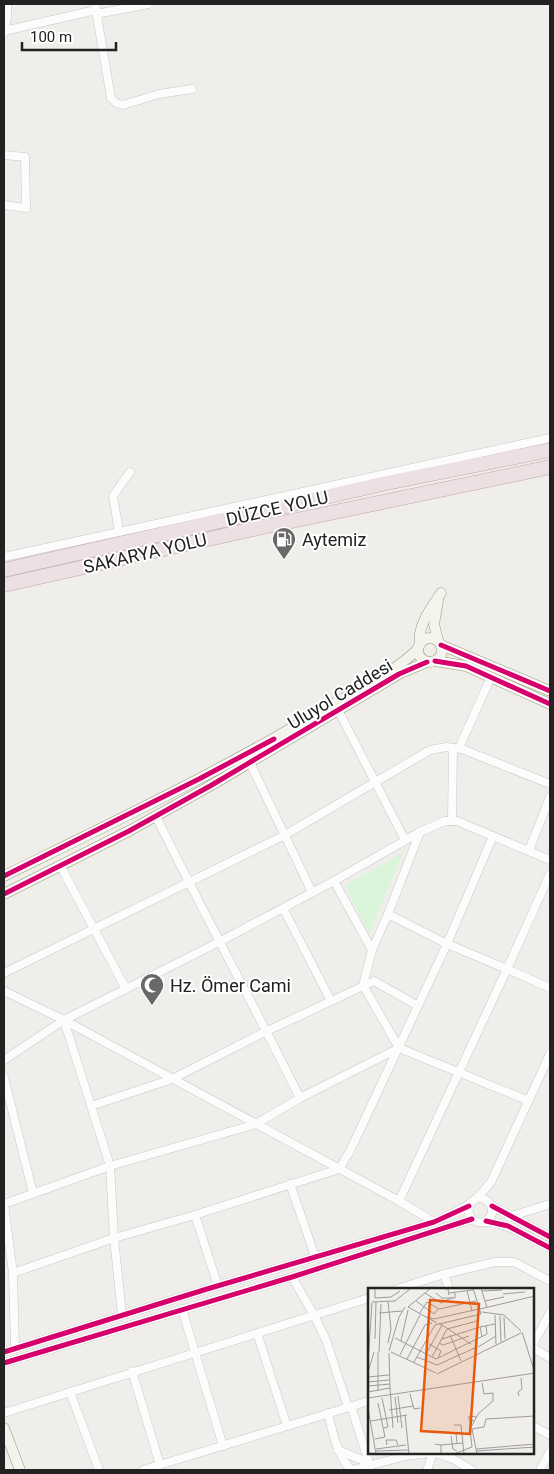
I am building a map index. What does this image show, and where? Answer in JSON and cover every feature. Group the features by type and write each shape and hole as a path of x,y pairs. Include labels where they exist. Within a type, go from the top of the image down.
{"highway":[{"name":"DÜZCE YOLU","path":"4,570 387,483 550,450"},
{"name":"SAKARYA YOLU","path":"4,585 249,530 550,467"}],"main road":[{"path":"431,661 441,654 434,624 436,608 441,593 428,613 420,631 419,647 421,658 431,661 466,666 550,704"},
{"path":"419,647 422,641 428,638 550,691"},
{"name":"Uluyol Caddesi","path":"4,876 238,759 405,662 419,647"},
{"name":"Uluyol Caddesi","path":"4,894 156,816 250,763 399,674 431,661"},
{"path":"4,1428 20,1470"}],"street":[{"path":"7,4 4,32 96,9 149,4"},
{"path":"96,9 112,98 116,103 123,105 159,94 192,89"},
{"path":"4,155 25,156 27,199 26,208 4,205"},
{"path":"4,557 550,438"},
{"path":"119,531 113,496 130,472"},
{"path":"452,821 456,748 491,677"},
{"path":"338,710 405,840"},
{"path":"4,973 285,834 430,750 446,747 456,748 550,784"},
{"path":"250,763 312,892"},
{"path":"529,850 550,797"},
{"path":"156,816 188,882 267,1031 300,1098"},
{"path":"4,1060 64,1020 219,942 334,881 420,832 446,821 457,821 550,860"},
{"path":"420,832 372,950 363,986 399,1048 529,1101"},
{"path":"13,1274 114,1238 195,1216 339,1169 350,1151 399,1048 447,944 493,836"},
{"path":"60,865 126,989"},
{"path":"400,1201 550,874"},
{"path":"334,881 372,950"},
{"path":"283,908 331,1000"},
{"path":"388,914 447,944 550,988"},
{"path":"91,1106 172,1079 267,1031 374,981 418,1006"},
{"path":"4,991 64,1020 400,1201 434,1222"},
{"path":"64,1020 110,1166 114,1238 122,1315"},
{"path":"15,1348 13,1274 4,1204 110,1166 256,1124 300,1098 399,1048"},
{"path":"4,1352 315,1256 434,1222 469,1206 492,1180 550,1054"},
{"path":"542,1073 550,1076"},
{"path":"4,1077 34,1193"},
{"path":"486,1221 492,1214 490,1204 492,1180"},
{"path":"290,1184 315,1256"},
{"path":"478,1198 486,1200 509,1216 550,1237"},
{"path":"509,1216 550,1204"},
{"path":"469,1206 468,1214 472,1219 508,1226 550,1248"},
{"path":"195,1216 218,1286"},
{"path":"4,1363 292,1277 472,1219"},
{"path":"400,1288 444,1274 496,1262 514,1262 550,1281"},
{"path":"444,1274 449,1288"},
{"path":"292,1277 326,1340 370,1464"},
{"path":"4,1412 368,1298"},
{"path":"182,1309 223,1446"},
{"path":"534,1342 550,1313"},
{"path":"258,1333 287,1426"},
{"path":"534,1349 550,1358"},
{"path":"132,1371 160,1465"},
{"path":"70,1392 99,1470"},
{"path":"143,1470 368,1401"},
{"path":"328,1413 342,1460 352,1470 370,1464 424,1454"},
{"path":"534,1427 550,1435"},
{"path":"338,1450 370,1464"},
{"path":"540,1470 550,1452"},
{"path":"427,1470 433,1454"},
{"path":"436,1454 453,1459 472,1470"}],"green space":[{"path":"403,853 369,934 345,885"}],"cycle path":[{"path":"441,645 550,691"},
{"path":"435,661 466,666 550,704"},
{"path":"4,894 129,831 210,786 399,674 427,662"},
{"path":"4,876 199,779 274,739"},
{"path":"4,1352 207,1289 434,1222 469,1206"},
{"path":"492,1206 550,1237"},
{"path":"4,1363 292,1277 472,1219"},
{"path":"486,1221 508,1226 550,1248"}],"place":[{"name":"Aytemiz","path":"284,560"},
{"name":"Hz. Ömer Cami","path":"152,1006"}]}
